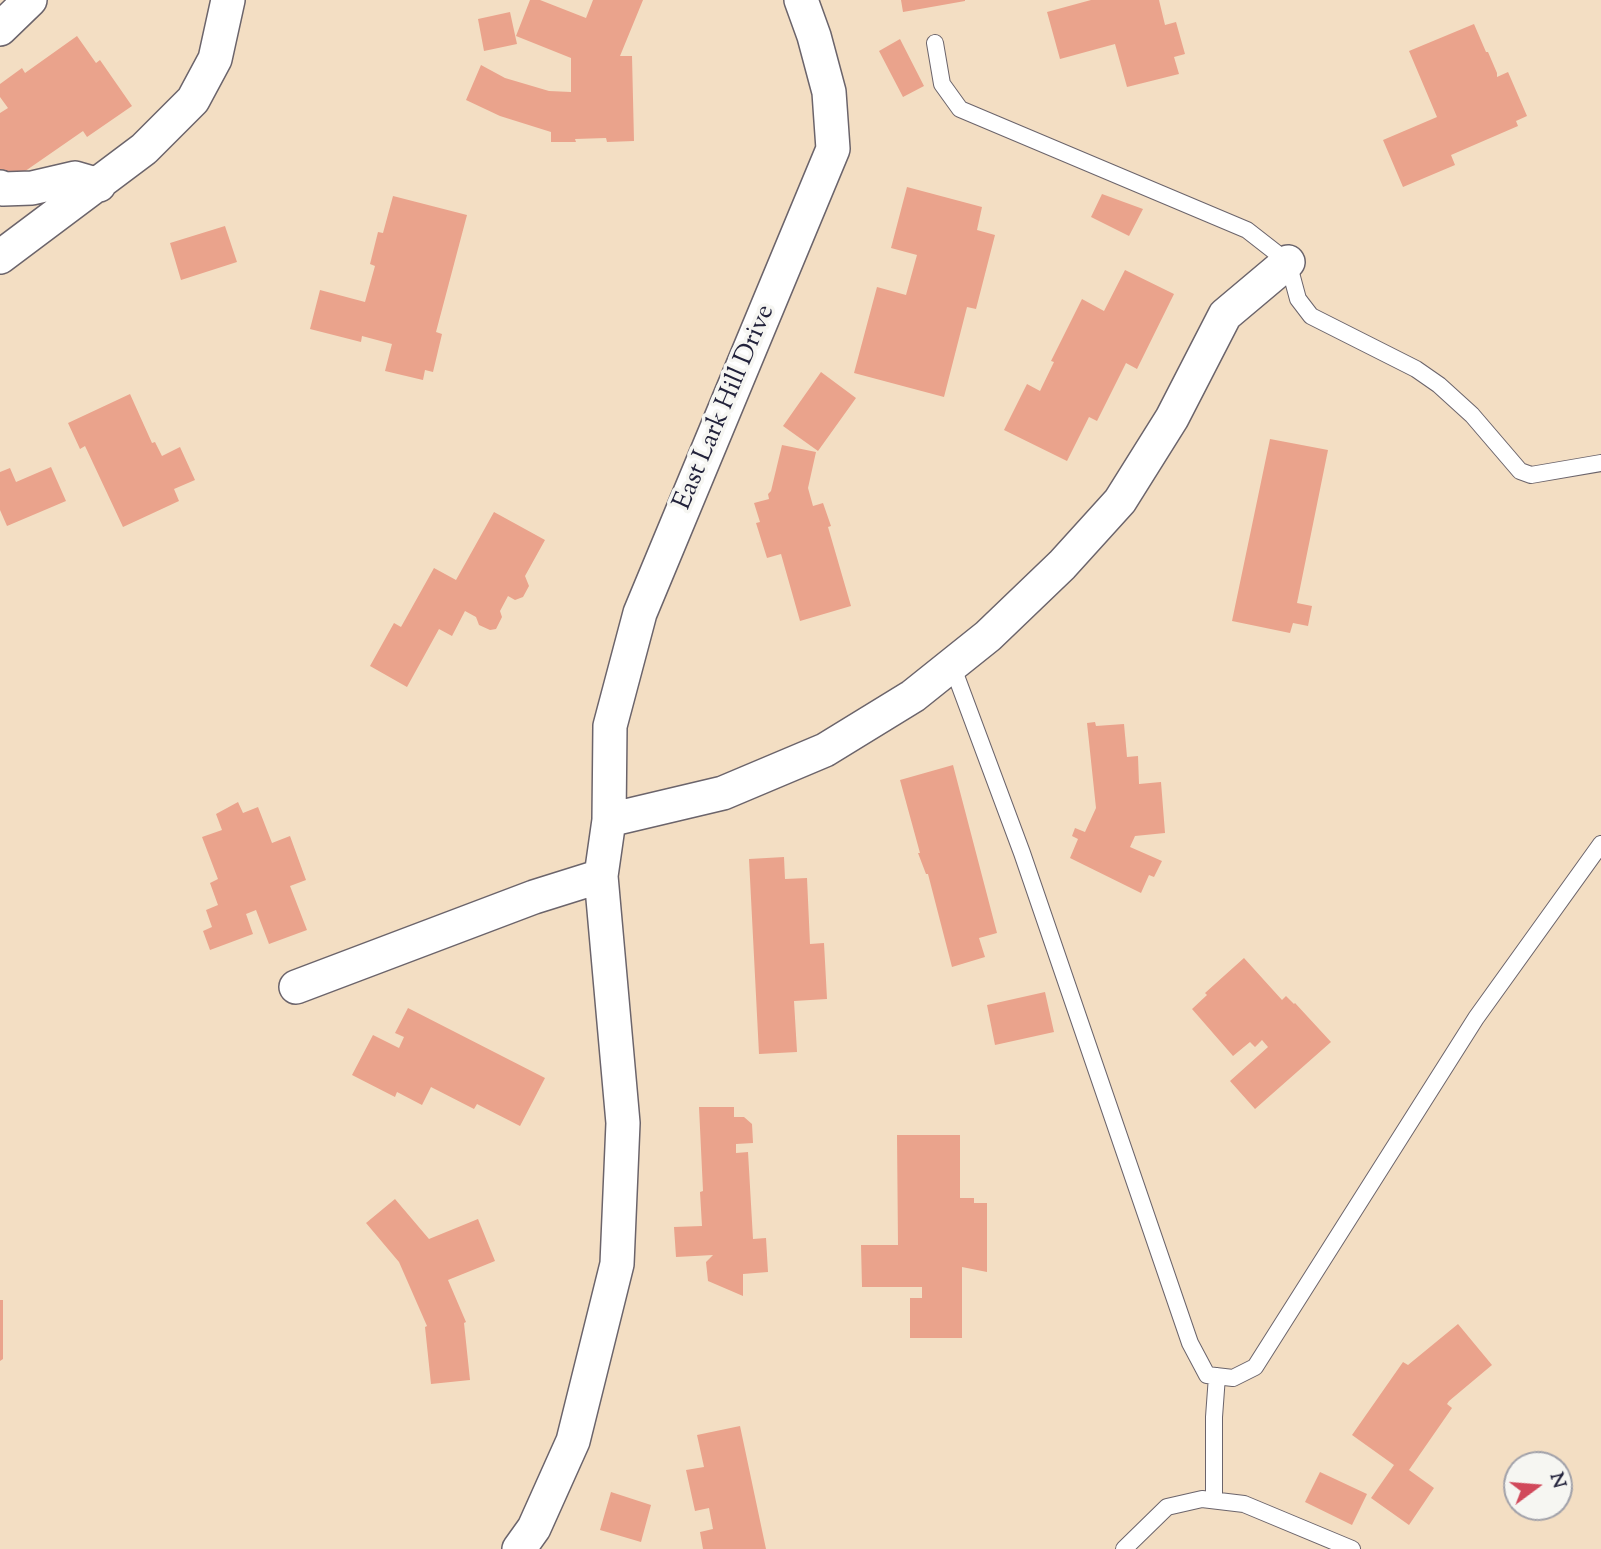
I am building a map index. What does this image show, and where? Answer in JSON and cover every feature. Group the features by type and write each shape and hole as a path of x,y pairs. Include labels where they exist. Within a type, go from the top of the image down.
{"street":[{"path":"0,29 30,0"},
{"path":"0,257 144,149 193,100 215,59 228,0"},
{"name":"East Lark Hill Drive","path":"519,1549 534,1528 573,1441 617,1264 623,1122 601,876 609,820 610,726 640,613 833,149 829,92 801,0"},
{"path":"0,187 2,190 32,188 75,178 99,185"},
{"path":"609,820 723,793 825,750 913,696 988,636 1062,565 1120,501 1172,418 1225,315 1288,262"},
{"path":"296,987 534,897 601,876"}],"lane":[{"path":"935,43 942,84 960,109 1247,230 1288,262 1298,299 1311,316 1404,363 1439,385 1472,415 1520,471 1531,475 1601,463"},
{"path":"952,665 1026,866 1190,1343 1207,1376 1233,1378 1255,1367 1476,1018 1601,844"},
{"path":"1214,1500 1217,1376"},
{"path":"1124,1549 1167,1507 1202,1499 1244,1504 1352,1549"}],"building":[{"path":"530,0 540,0 586,18 593,0 643,0 620,56 632,56 634,141 607,142 606,138 551,142 551,132 500,116 466,100 481,65 505,78 549,91 571,92 571,58 516,36"},
{"path":"901,0 965,0 965,1 903,12"},
{"path":"1091,0 1159,0 1165,25 1176,22 1185,54 1174,57 1179,74 1127,87 1115,44 1060,59 1047,12"},
{"path":"510,12 517,44 484,51 478,19"},
{"path":"1474,24 1497,77 1508,72 1527,116 1516,121 1518,126 1451,155 1455,165 1403,187 1383,140 1437,117 1409,51"},
{"path":"77,36 96,63 100,60 132,106 87,137 83,131 8,183 0,170 0,113 8,108 0,97 0,84 22,68 25,73"},
{"path":"900,39 924,86 903,97 879,51"},
{"path":"907,187 982,207 977,230 995,235 976,309 967,307 944,397 854,373 877,287 906,295 917,255 891,248"},
{"path":"1102,194 1143,209 1129,236 1091,217"},
{"path":"393,196 467,215 436,332 442,334 433,372 425,370 423,380 385,371 392,344 362,336 361,342 310,329 320,290 365,302 375,266 370,264 378,232 383,233"},
{"path":"225,226 237,262 181,280 170,243"},
{"path":"1125,270 1174,294 1137,369 1126,363 1097,421 1089,417 1067,461 1004,430 1027,384 1040,391 1054,362 1051,361 1082,299 1104,311"},
{"path":"821,372 856,398 818,451 783,426"},
{"path":"130,394 152,443 155,442 162,456 180,447 195,480 174,489 179,501 123,527 85,446 80,449 68,423"},
{"path":"1270,439 1328,450 1297,603 1312,606 1308,626 1293,623 1290,633 1232,621"},
{"path":"782,445 816,452 808,488 813,506 823,503 851,606 800,621 781,554 767,558 756,523 760,522 754,503 769,499 768,494"},
{"path":"51,467 66,501 7,526 0,510 0,472 10,468 16,482"},
{"path":"494,512 545,540 525,576 529,586 523,597 515,600 508,596 500,611 502,617 496,629 490,630 479,625 476,617 465,611 452,636 439,629 407,687 370,666 394,623 401,627 434,568 456,580"},
{"path":"1095,722 1096,726 1124,724 1127,757 1138,756 1139,784 1161,782 1165,833 1135,836 1130,847 1162,861 1154,877 1149,875 1141,893 1070,858 1078,839 1072,836 1075,828 1085,832 1096,808 1087,723"},
{"path":"953,765 997,933 979,938 985,957 952,967 928,874 918,853 900,780"},
{"path":"238,802 243,813 258,807 272,843 290,836 306,880 290,886 307,930 269,944 256,910 246,914 253,934 210,950 203,931 212,927 206,910 218,905 210,883 218,879 202,837 222,830 216,814"},
{"path":"784,857 785,879 807,878 810,944 824,943 827,999 794,1001 797,1052 759,1054 749,859"},
{"path":"1244,958 1282,1000 1286,996 1295,1003 1331,1042 1255,1109 1230,1081 1268,1047 1262,1040 1255,1047 1250,1042 1233,1056 1192,1009 1207,995 1205,993"},
{"path":"1045,992 1054,1032 995,1045 987,1005"},
{"path":"408,1008 545,1078 520,1126 477,1104 474,1109 431,1087 422,1105 397,1092 395,1097 352,1075 373,1035 399,1048 404,1037 395,1033"},
{"path":"699,1107 734,1107 734,1117 744,1117 752,1124 753,1143 736,1144 736,1153 748,1152 753,1239 766,1238 768,1272 743,1274 743,1296 708,1281 706,1262 713,1255 676,1257 674,1227 702,1226"},
{"path":"897,1135 960,1135 960,1198 974,1198 974,1203 987,1203 987,1272 962,1267 962,1338 910,1338 910,1298 922,1298 922,1287 862,1287 861,1245 898,1245"},
{"path":"395,1199 429,1239 478,1219 495,1261 448,1280 466,1322 470,1380 431,1384 427,1326 399,1262 366,1223"},
{"path":"0,1300 3,1300 3,1359 0,1361"},
{"path":"1458,1324 1492,1365 1449,1401 1447,1404 1452,1408 1409,1470 1434,1488 1409,1525 1371,1498 1394,1465 1352,1435 1403,1362 1408,1365"},
{"path":"740,1426 766,1549 703,1549 700,1532 713,1529 709,1508 695,1511 686,1470 704,1467 697,1435"},
{"path":"1320,1472 1367,1494 1352,1525 1305,1502"},
{"path":"611,1492 651,1505 641,1542 600,1530"}]}
